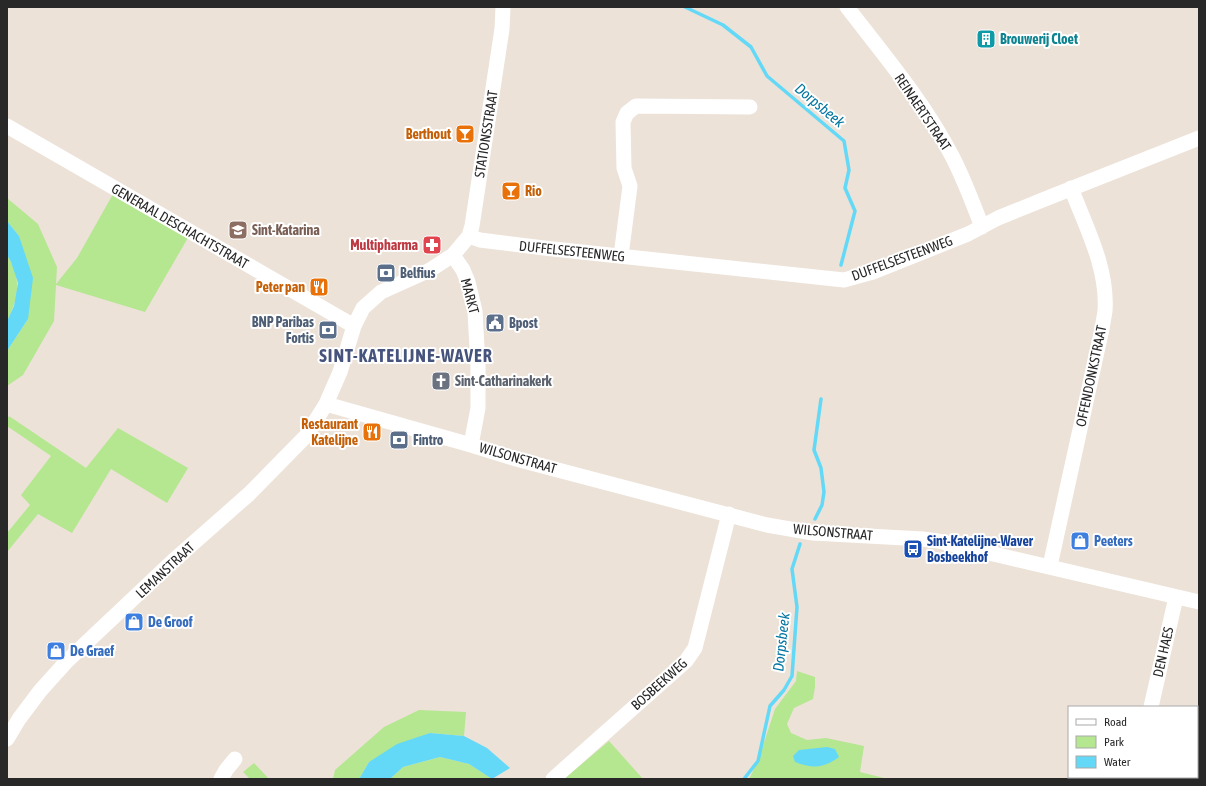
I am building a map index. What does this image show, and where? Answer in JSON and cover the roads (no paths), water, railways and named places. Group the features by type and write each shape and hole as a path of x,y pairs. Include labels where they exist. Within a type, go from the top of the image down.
{"street":[{"name":"STATIONSSTRAAT","path":"453,255 468,236 472,226 502,29 503,7"},
{"name":"REINAERTSTRAAT","path":"847,7 931,120 953,157 982,227"},
{"path":"621,256 630,186 624,168 623,122 627,113 636,106 750,107"},
{"name":"GENERAAL DESCHACHTSTRAAT","path":"7,126 354,326"},
{"name":"DUFFELSESTEENWEG","path":"468,236 494,242 844,280 873,272 968,234 998,218 1199,138"},
{"name":"OFFENDONKSTRAAT","path":"1050,566 1105,310 1102,272 1096,252 1071,188"},
{"path":"453,255 430,270 381,292 363,308 354,326 340,372 326,404 471,445"},
{"name":"MARKT","path":"453,255 463,270 476,311 478,408 471,445"},
{"name":"LEMANSTRAAT","path":"7,739 19,719 40,691 67,661 173,561 249,494 291,453 306,436 326,404"},
{"name":"WILSONSTRAAT","path":"471,445 516,459 767,525 813,533 938,541 1199,602"},
{"name":"BOSBEEKWEG","path":"553,779 686,661 696,648 729,514"},
{"name":"DEN HAES","path":"1151,706 1176,597"},
{"path":"221,779 235,759"}],"water":[{"path":"7,221 19,236 33,278 28,319 7,351 7,321 14,306 18,283 7,255"},
{"path":"430,733 464,736 487,748 510,768 492,779 469,764 440,757 403,767 390,779 359,779 369,762 397,744"},
{"path":"827,747 835,749 839,757 834,761 818,766 807,766 795,762 793,756 799,750"}],"waterway":[{"name":"Dorpsbeek","path":"685,7 723,25 751,47 767,76 844,141 849,170 845,188 855,211 841,265"},
{"name":"Dorpsbeek","path":"815,519 822,505 824,492 821,468 814,450 821,399"},
{"name":"Dorpsbeek","path":"744,779 758,761 770,706 784,690 792,676 797,607 792,569 800,544"}],"place":[{"name":"Brouwerij Cloet","path":"986,39"},
{"name":"Berthout","path":"465,134"},
{"name":"Rio","path":"511,191"},
{"name":"Sint-Katarina","path":"238,230"},
{"name":"Multipharma","path":"432,245"},
{"name":"Belfius","path":"386,273"},
{"name":"Peter pan","path":"319,287"},
{"name":"Bpost","path":"495,323"},
{"name":"BNP Paribas Fortis","path":"328,330"},
{"name":"Sint-Catharinakerk","path":"441,381"},
{"name":"Restaurant Katelijne","path":"372,432"},
{"name":"Fintro","path":"399,440"},
{"name":"Peeters","path":"1080,541"},
{"name":"Sint-Katelijne-Waver Bosbeekhof","path":"913,549"},
{"name":"De Groof","path":"134,622"},
{"name":"De Graef","path":"56,651"}],"district":[{"name":"SINT-KATELIJNE-WAVER","path":"406,355"}]}
